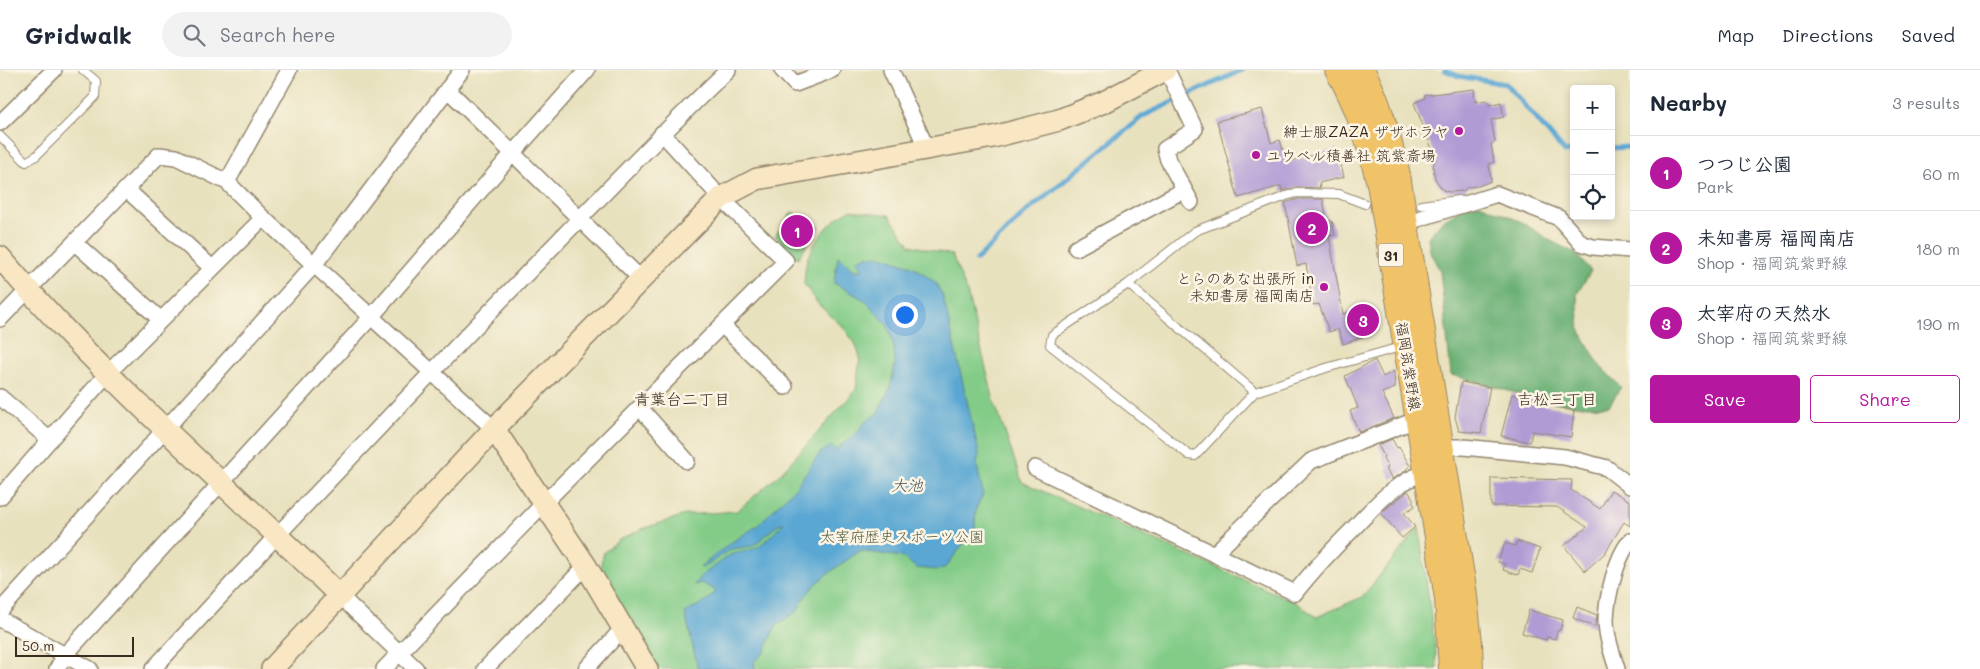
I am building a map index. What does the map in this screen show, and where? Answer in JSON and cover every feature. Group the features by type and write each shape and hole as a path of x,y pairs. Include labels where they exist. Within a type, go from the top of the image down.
{"main road":[{"name":"福岡筑紫野線","path":"1337,70 1347,87 1366,135 1379,183 1418,419 1432,447 1428,472 1447,598 1451,669"},
{"name":"福岡筑紫野線","path":"1362,70 1368,81 1388,136 1398,175 1432,447 1464,588 1470,642 1470,669"}],"street":[{"path":"0,123 54,70"},
{"path":"227,182 289,70"},
{"path":"0,611 314,265 462,70"},
{"path":"57,669 65,655 371,317 512,153 587,70"},
{"path":"153,669 277,534 431,372 662,133 728,70"},
{"path":"782,70 795,84 832,70"},
{"path":"890,70 927,149"},
{"path":"272,669 494,429 721,198 757,179 993,137 1059,120 1104,102 1154,72 1195,129 1165,149 1168,160 1188,196 1076,248"},
{"path":"447,90 641,279"},
{"path":"384,669 545,502 786,262 721,198 662,133"},
{"path":"0,319 159,155 176,157 227,182 263,218 494,429 545,502 586,566 624,627 647,669"},
{"path":"126,189 212,268"},
{"path":"1405,223 1497,194 1559,218 1581,243 1593,247 1630,250"},
{"path":"0,497 107,374 263,218"},
{"path":"75,243 161,320"},
{"path":"0,257 28,290 107,374 277,534 416,669"},
{"path":"722,325 784,387"},
{"path":"0,397 50,440"},
{"path":"640,408 687,461"},
{"path":"1214,554 1311,461 1418,419"},
{"path":"1432,447 1462,447 1565,457 1607,468 1630,486"},
{"path":"1035,468 1295,593 1319,563 1390,491 1418,474 1428,472"},
{"path":"1617,669 1609,645 1606,618 1615,568 1624,548 1630,541"},
{"path":"485,669 586,566"},
{"path":"0,618 90,669"},
{"path":"586,669 624,627"}],"lane":[{"path":"0,136 26,162 36,156 95,97 96,81 82,70"},
{"path":"1365,204 1339,194 1297,194 1286,196 1195,231 1128,284 1052,335 1050,345 1189,455 1195,456 1255,392 1326,368 1406,346"},
{"path":"1421,205 1497,194"},
{"path":"1128,284 1255,392"}],"green space":[{"path":"1480,204 1522,222 1551,241 1575,253 1591,271 1577,294 1580,331 1600,366 1621,387 1609,406 1589,406 1549,401 1451,375 1440,271 1430,252 1428,237 1443,220 1463,207"},
{"name":"太宰府歴史スポーツ公園","path":"850,210 889,215 910,245 952,255 967,292 994,401 1022,482 1295,602 1317,617 1362,597 1419,528 1437,669 653,669 599,572 604,552 619,540 642,529 685,515 737,511 778,476 856,390 860,357 855,343 843,327 818,304 804,284 807,260 815,243 837,218"},
{"path":"792,212 819,226 798,258 775,236"}],"water":[{"name":"大池","path":"838,256 854,270 863,270 857,260 867,256 882,256 914,267 936,283 943,297 979,453 977,465 983,495 976,508 975,528 946,567 938,570 916,568 903,557 860,551 824,577 808,593 798,611 776,625 764,653 754,661 755,669 698,669 685,613 708,600 716,591 702,583 694,585 700,577 730,555 756,548 784,523 779,524 753,546 732,549 702,568 700,567 729,544 757,526 795,488 820,453 831,446 835,450 855,435 865,422 878,413 890,388 895,365 894,348 888,326 866,301 834,283"}],"building":[{"name":"紳士服ZAZA ザザホラヤ","path":"1474,89 1475,102 1487,100 1489,105 1501,102 1504,117 1491,120 1495,142 1491,144 1494,162 1489,164 1491,181 1478,186 1468,187 1463,191 1449,192 1443,190 1435,179 1433,166 1436,159 1414,103 1425,98 1424,95"},
{"name":"ユウベル積善社 筑紫斎場","path":"1262,109 1271,143 1280,140 1287,162 1337,149 1344,177 1319,183 1320,188 1297,187 1282,191 1281,186 1238,198 1217,121"},
{"path":"1298,199 1323,199 1327,221 1332,221 1335,235 1329,236 1343,314 1353,311 1363,337 1343,344 1338,329 1329,332 1319,304 1313,305 1306,264 1297,266 1285,203"},
{"path":"1375,360 1383,377 1394,371 1395,388 1382,393 1394,418 1359,432 1350,411 1358,408 1345,376"},
{"path":"1461,382 1490,387 1481,433 1459,431 1455,417"},
{"path":"1512,394 1537,401 1536,404 1574,410 1571,437 1532,431 1530,442 1501,436"},
{"path":"1392,439 1410,466 1392,479 1386,469 1388,468 1383,458 1384,456 1378,445"},
{"path":"1491,478 1572,480 1571,490 1600,509 1611,490 1630,501 1630,526 1624,522 1605,553 1585,571 1564,546 1587,527 1557,507 1491,506"},
{"path":"1408,491 1414,500 1412,501 1415,506 1404,513 1415,527 1402,538 1381,513"},
{"path":"1517,541 1540,549 1532,573 1520,569 1518,575 1503,570 1505,564 1498,562 1505,543 1515,546"},
{"path":"1577,607 1597,615 1595,627 1573,618"},
{"path":"1529,610 1563,620 1555,639 1547,637 1546,640 1522,633"}],"waterway":[{"path":"976,260 1025,213 1143,116 1242,70"},
{"path":"1445,70 1458,76 1506,84 1565,152 1570,151"},
{"path":"1615,148 1630,147"}],"place":[{"name":"紳士服ZAZA ザザホラヤ","path":"1459,131"},
{"name":"ユウベル積善社 筑紫斎場","path":"1256,155"},
{"name":"未知書房 福岡南店","path":"1312,228"},
{"name":"つつじ公園","path":"797,231"},
{"name":"とらのあな出張所 in 未知書房 福岡南店","path":"1324,287"},
{"name":"太宰府の天然水","path":"1363,320"}],"district":[{"name":"青葉台二丁目","path":"682,398"},
{"name":"吉松三丁目","path":"1557,398"}]}
